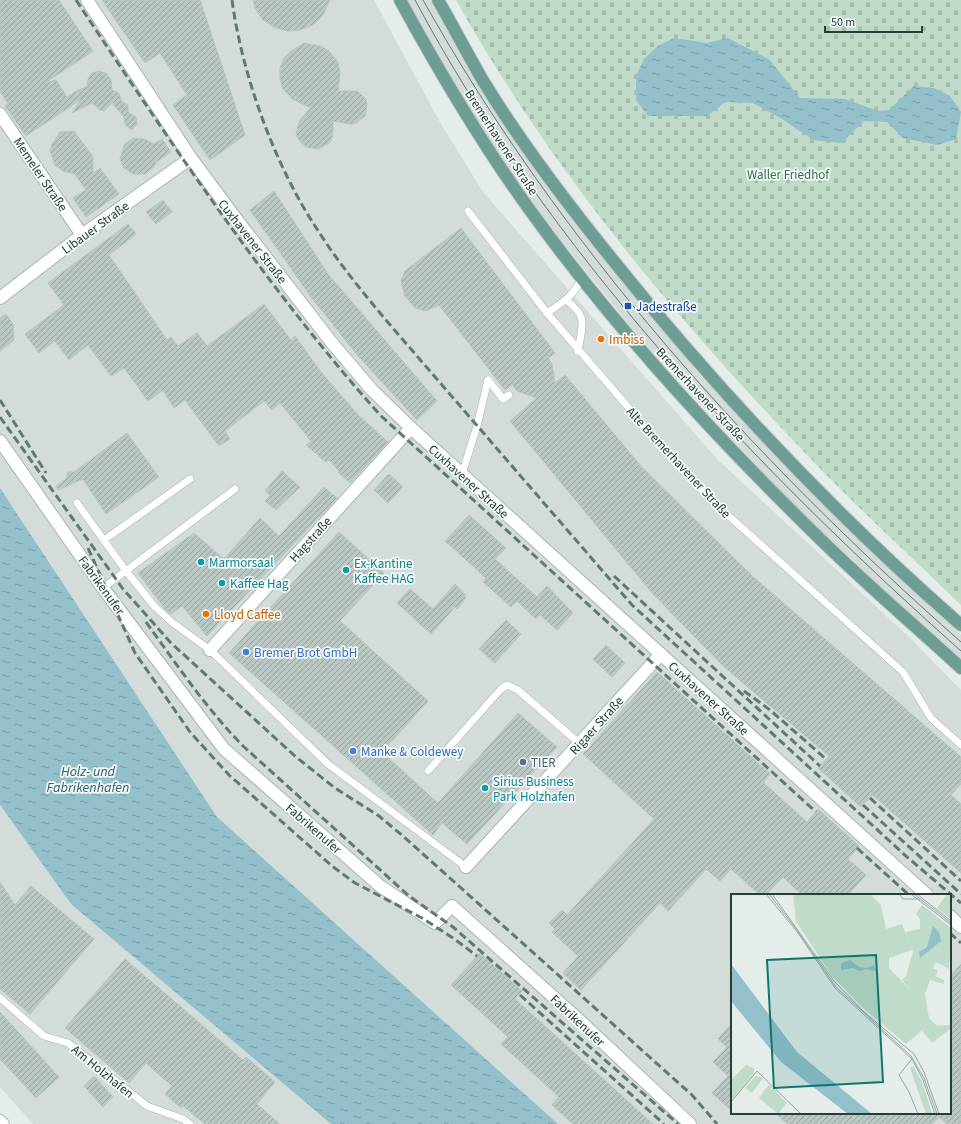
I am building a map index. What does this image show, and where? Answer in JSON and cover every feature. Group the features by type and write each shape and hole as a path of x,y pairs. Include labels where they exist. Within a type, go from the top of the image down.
{"main road":[{"name":"Bremerhavener Straße","path":"400,0 432,59 487,149 535,218 655,367 719,436 813,532 961,668"},
{"name":"Bremerhavener Straße","path":"438,0 482,79 512,125 575,212 641,295 734,402 831,503 961,625"}],"street":[{"name":"Cuxhavener Straße","path":"86,0 191,158 332,343 371,389 410,428 925,894"},
{"name":"Memeler Straße","path":"0,114 82,236"},
{"name":"Libauer Straße","path":"0,298 82,236 191,158"},
{"name":"Hagstraße","path":"210,650 410,428"},
{"name":"Fabrikenufer","path":"0,441 103,588 224,748 380,886 435,923 452,906 580,1020 690,1124"},
{"name":"Rigaer Straße","path":"466,867 661,654"},
{"path":"951,917 961,927"},
{"path":"0,1121 3,1124"}],"lane":[{"name":"Alte Bremerhavener Straße","path":"468,211 578,351 712,501 904,672 931,718 961,745"},
{"path":"547,313 566,300 578,288 582,277"},
{"path":"566,300 577,308 583,319 578,351"},
{"path":"462,474 479,421 488,380 503,399 509,395"},
{"path":"104,540 190,479"},
{"path":"103,588 235,489"},
{"path":"77,503 126,571 156,607 173,623 210,650 328,764 466,867"},
{"path":"428,771 507,685 518,690 579,743"},
{"name":"Am Holzhafen","path":"0,998 44,1036 68,1043 147,1106 183,1119 190,1124"},
{"path":"177,1124 183,1119"}],"shaded area":[{"path":"0,0 374,0 441,124 483,192 718,460 909,637 961,690 961,1124 558,1124 217,817 0,488"},
{"path":"407,0 430,0 503,123 544,182 595,249 699,374 812,494 961,635 961,663 786,497 645,344 524,192 463,99"},
{"path":"0,805 71,904 331,1124 33,1124 0,1087"}],"green space":[{"name":"Waller Friedhof","path":"456,0 961,0 961,605 811,460 744,388 653,283 610,230 528,118 491,60"}],"water":[{"path":"674,38 707,43 728,38 770,60 800,98 845,99 878,111 889,110 914,86 934,88 950,96 961,112 956,139 938,145 903,138 887,122 864,121 841,143 813,140 782,119 753,103 725,102 707,116 648,116 636,100 636,76 644,59 658,46"},
{"name":"Holz- und Fabrikenhafen","path":"0,488 217,817 558,1124 331,1124 71,904 0,805"}],"building":[{"path":"0,0 59,0 93,51 45,83 56,80 67,97 78,90 87,87 88,79 92,73 99,71 106,73 111,80 112,90 119,93 122,102 128,105 128,112 136,117 137,124 132,130 125,125 124,117 112,103 104,111 100,110 92,103 72,113 80,100 26,136 5,106 8,104 0,91"},
{"path":"102,0 200,0 245,135 210,160 173,105 187,95 160,53 145,63"},
{"path":"253,0 330,0 323,15 313,25 300,30 287,31 274,27 263,20 255,8"},
{"path":"304,43 320,46 329,51 338,62 340,73 338,91 357,91 366,99 367,104 365,116 356,123 350,124 333,121 333,134 331,141 318,149 306,147 299,140 296,134 299,121 311,108 292,99 283,89 280,79 280,68 284,58 291,51"},
{"path":"74,131 93,157 93,173 100,168 119,194 86,217 73,198 86,190 75,174 63,171 55,165 50,151 52,144 60,132"},
{"path":"133,138 144,139 154,144 162,139 171,152 156,162 154,167 145,174 133,174 123,167 120,159 124,145"},
{"path":"274,191 328,274 437,401 417,420 358,356 311,297 250,210"},
{"path":"163,200 172,212 156,224 146,212"},
{"path":"128,224 136,234 109,255 167,340 171,337 178,346 197,333 207,346 264,304 291,340 295,336 321,372 358,415 388,442 350,483 338,472 339,471 329,460 326,462 306,445 311,441 280,403 272,410 264,401 225,431 230,439 219,446 185,400 174,408 163,390 148,401 124,368 111,376 88,345 69,360 55,341 39,353 25,334 64,305 48,283"},
{"path":"461,228 555,353 548,358 552,364 555,383 565,375 641,466 750,574 961,757 961,784 951,795 961,804 961,873 873,795 861,807 818,768 829,756 722,665 653,594 510,421 537,398 517,391 512,385 505,390 439,305 426,311 415,308 405,296 401,281 405,271"},
{"path":"6,314 13,324 14,340 0,351 0,318"},
{"path":"127,433 159,477 106,514 83,479 58,490 56,486 66,479 68,472 74,472"},
{"path":"282,471 300,487 276,510 265,501 270,495 265,491"},
{"path":"389,474 403,487 388,503 374,490"},
{"path":"324,487 337,498 207,636 182,606 171,614 165,609 138,573 194,533 224,559 260,518 279,536"},
{"path":"469,515 506,548 495,559 537,597 547,586 573,613 557,630 540,615 536,619 517,601 511,607 483,582 486,578 445,541"},
{"path":"339,532 384,573 340,621 428,701 382,752 438,803 518,713 557,747 467,844 442,823 433,835 229,653"},
{"path":"455,584 466,595 464,596 466,598 457,609 455,607 431,634 397,603 410,589 433,609"},
{"path":"506,620 521,634 495,663 479,649"},
{"path":"606,645 625,663 612,677 593,659"},
{"path":"657,672 770,774 764,781 765,784 807,822 818,809 859,846 848,859 866,875 849,894 801,894 783,877 767,894 759,894 731,869 720,881 706,869 668,911 660,903 581,990 563,973 578,956 552,932 555,929 549,923 562,910 567,915 654,819 583,754"},
{"path":"0,882 15,905 31,886 94,939 30,1014 0,989"},
{"path":"480,953 522,991 515,999 653,1124 573,1124 552,1105 559,1097 501,1044 508,1037 451,985"},
{"path":"125,959 243,1060 246,1057 275,1082 257,1104 280,1124 205,1124 183,1106 181,1108 165,1094 172,1086 146,1063 129,1083 65,1028"},
{"path":"961,964 961,1124 947,1124 939,1117 932,1124 787,1124 776,1114 951,1114 951,975"},
{"path":"0,1012 59,1077 36,1098 0,1059"},
{"path":"731,1024 731,1110 712,1093 728,1076 713,1062 727,1047 718,1039"},
{"path":"94,1076 113,1097 103,1107 84,1086"}],"tram line":[{"path":"415,0 468,92 527,181 591,267 659,349 731,429 806,505 882,579 961,651"},
{"path":"423,0 477,91 536,178 598,262 665,344 734,422 807,498 883,571 961,642"}],"railway":[{"path":"76,0 184,160 259,265 338,366 380,415 816,812"},
{"path":"232,0 237,29 252,89 274,149 287,177 317,229 341,264 367,297 632,605 907,857 950,894"},
{"path":"0,400 46,473"},
{"path":"0,417 123,589 171,643 296,757 335,788 379,816 403,836 692,1095 717,1124"},
{"path":"88,548 135,653 190,732 229,775 332,866 355,883 422,918 477,956"},
{"path":"614,576 820,766"},
{"path":"146,622 204,701 229,732 243,746 409,896 453,927 678,1124"},
{"path":"744,691 770,710 826,759"},
{"path":"870,798 961,881"},
{"path":"863,805 961,894"},
{"path":"857,848 908,894"},
{"path":"951,894 961,903"},
{"path":"951,934 961,943"},
{"path":"520,995 664,1124"}],"place":[{"name":"Jadestraße","path":"628,306"},
{"name":"Imbiss","path":"601,339"},
{"name":"Marmorsaal","path":"201,562"},
{"name":"Ex-Kantine Kaffee HAG","path":"346,570"},
{"name":"Kaffee Hag","path":"222,583"},
{"name":"Lloyd Caffee","path":"206,614"},
{"name":"Bremer Brot GmbH","path":"246,652"},
{"name":"Manke & Coldewey","path":"353,751"},
{"name":"TIER","path":"523,762"},
{"name":"Sirius Business Park Holzhafen","path":"485,788"}]}
